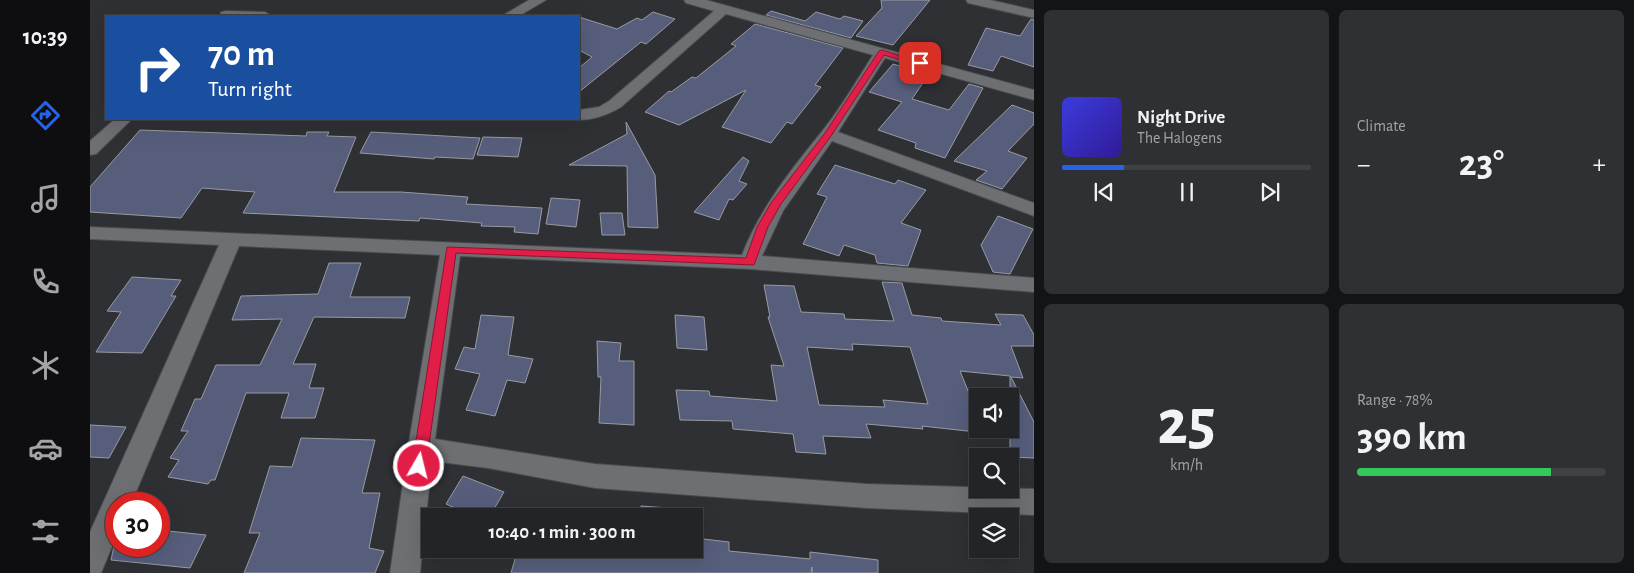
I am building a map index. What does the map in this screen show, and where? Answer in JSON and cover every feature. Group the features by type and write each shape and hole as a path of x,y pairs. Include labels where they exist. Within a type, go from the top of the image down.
{"street":[{"path":"226,15 237,0"},
{"path":"511,15 539,0"},
{"path":"690,0 1034,95"},
{"path":"973,0 1034,14"},
{"path":"580,115 604,111 615,104 724,9"},
{"path":"750,262 762,227 776,203 828,134 882,52"},
{"path":"90,150 123,120"},
{"path":"828,134 1034,210"},
{"path":"90,233 750,262 1034,285"},
{"path":"121,492 232,239"},
{"path":"405,573 421,448 451,250"},
{"path":"421,448 488,457 595,476 867,496 1034,502"},
{"path":"90,565 105,530"}],"building":[{"path":"881,0 930,0 893,45 856,36 882,8"},
{"path":"771,11 805,21 816,12 840,19 844,16 863,21 851,38 766,15"},
{"path":"653,12 675,19 646,44 641,42 580,91 580,67 592,57 580,51 580,17 617,29 637,18 642,20"},
{"path":"1031,19 1034,20 1034,67 1001,56 993,71 968,65 986,28 1020,36"},
{"path":"755,24 843,48 815,85 821,87 792,124 787,122 771,143 722,127 746,90 679,125 645,112 669,91 671,92 692,77 696,78 736,46 731,44"},
{"path":"893,64 929,74 912,99 949,110 969,84 983,88 945,158 915,148 916,143 878,130 902,102 869,92"},
{"path":"1012,105 1034,113 1034,124 1008,151 1027,158 1002,189 976,180 987,171 954,161"},
{"path":"626,122 655,175 658,228 628,227 627,166 569,165 627,134"},
{"path":"140,130 306,136 307,132 329,132 327,136 356,137 334,192 401,192 468,197 466,204 542,208 538,234 514,232 515,227 481,226 482,223 420,218 419,221 243,213 255,192 202,188 181,218 90,212 90,187"},
{"path":"371,132 480,138 473,159 435,157 434,159 360,153"},
{"path":"483,137 522,138 518,157 477,155"},
{"path":"743,157 749,161 739,181 747,184 733,200 729,199 719,220 694,212"},
{"path":"835,165 895,184 898,180 926,190 901,223 921,230 908,266 877,263 875,255 844,245 839,256 803,244 827,197 817,194"},
{"path":"551,198 580,200 576,227 546,224"},
{"path":"600,213 622,213 625,235 602,235"},
{"path":"998,216 1033,229 1010,274 993,272 981,245"},
{"path":"329,263 361,263 350,297 410,297 405,318 314,317 293,364 316,364 309,388 324,388 315,418 281,418 289,393 246,393 215,480 211,480 208,484 168,477 179,460 170,458 188,431 181,431 195,399 201,399 216,365 260,365 282,319 232,320 241,296 318,294"},
{"path":"132,277 181,280 171,296 176,296 142,353 96,352 121,312 107,311"},
{"path":"882,282 902,283 912,315 941,318 942,321 1001,325 995,314 1023,315 1034,335 1034,346 1011,346 1023,378 1011,377 1017,388 1010,388 1010,376 960,371 969,393 969,431 922,426 923,429 866,424 871,438 823,436 826,454 796,452 793,434 733,429 732,421 680,420 676,390 709,391 710,396 777,401 771,365 784,366 768,317 770,317 764,285 794,286 801,312 844,314 845,319 894,321","holes":["852,344 910,347 928,404 883,400 885,407 819,405 807,347 853,350"]},
{"path":"481,315 514,317 508,355 533,359 525,383 507,380 495,416 466,410 480,374 455,369 464,347 475,349"},
{"path":"675,315 704,317 707,350 677,348"},
{"path":"597,341 621,343 619,361 634,361 634,425 599,423 601,377 598,377"},
{"path":"1019,393 1034,422 1034,458 1019,457 1019,448 1010,448 1010,438 1019,438"},
{"path":"90,425 126,427 109,458 90,457"},
{"path":"301,438 375,440 362,493 380,493 369,548 384,551 375,573 244,573 260,533 249,533 270,466 292,467"},
{"path":"463,476 504,492 495,508 455,508 446,504"},
{"path":"641,506 669,508 641,508"},
{"path":"170,531 206,535 190,568 111,560 112,557 170,557"},
{"path":"703,539 729,542 729,551 810,559 810,552 878,560 878,573 812,573 812,567 811,573 511,573 515,558 703,558"}],"route":[{"path":"419,466 451,250 750,262 762,227 776,203 828,134 882,52 920,63"}]}
